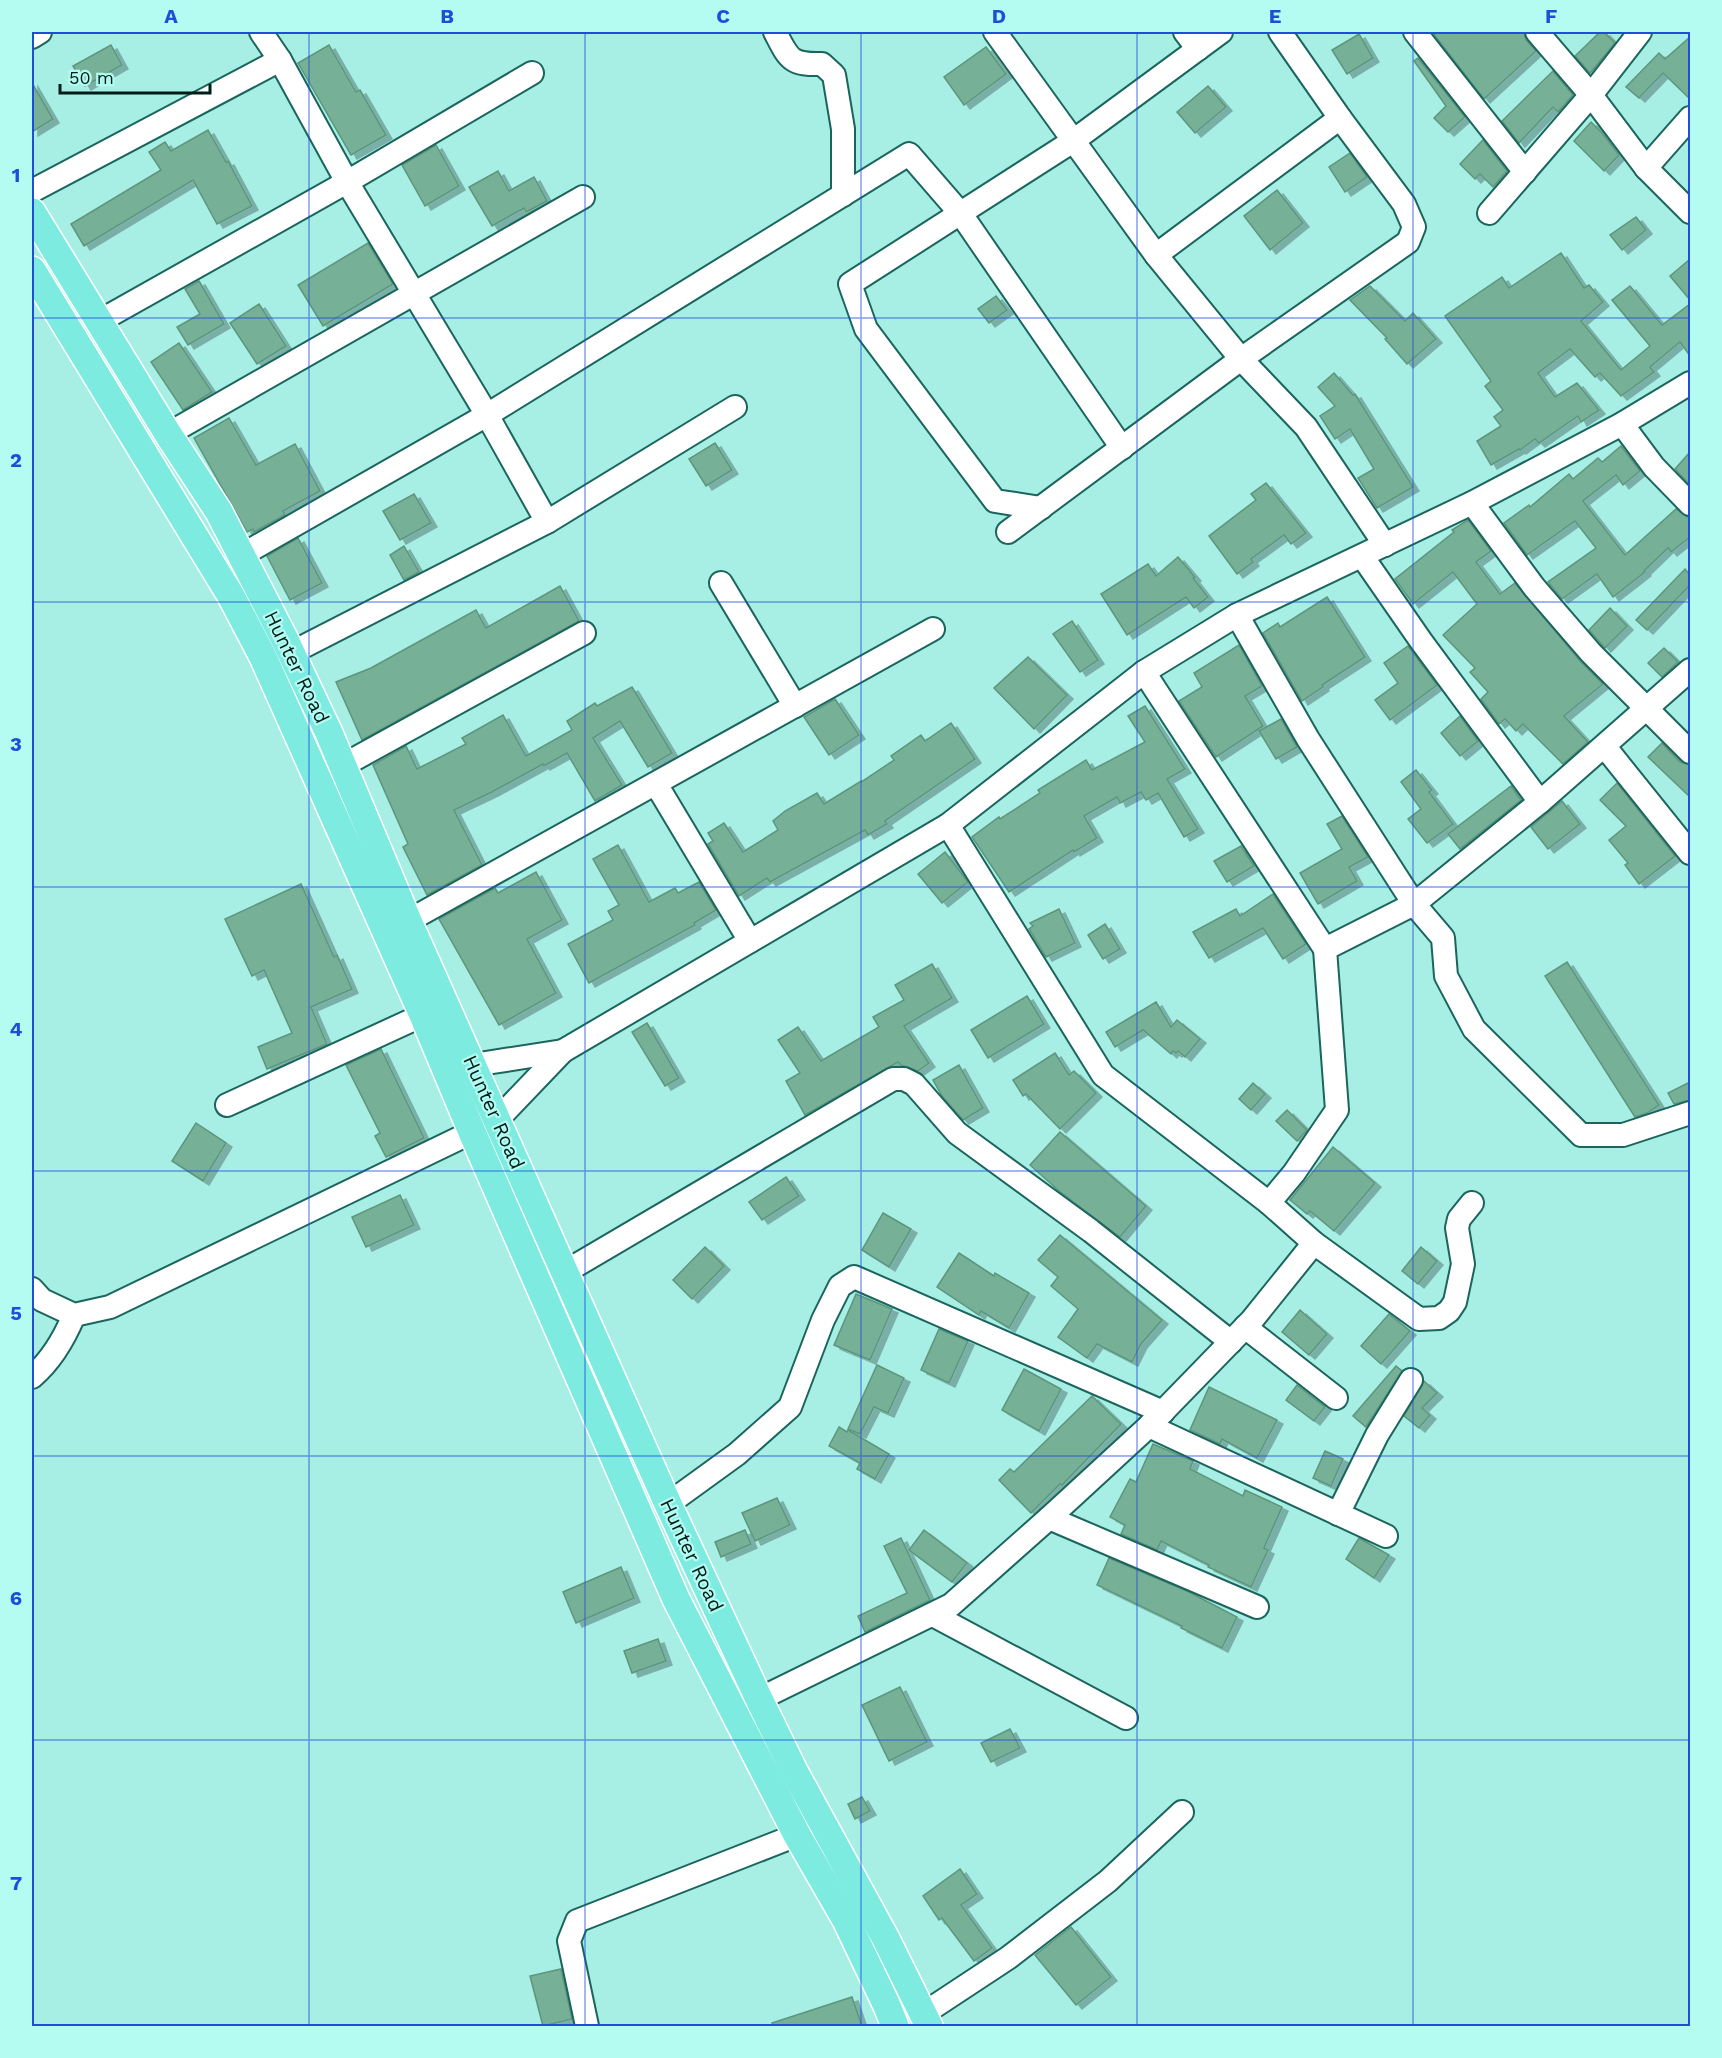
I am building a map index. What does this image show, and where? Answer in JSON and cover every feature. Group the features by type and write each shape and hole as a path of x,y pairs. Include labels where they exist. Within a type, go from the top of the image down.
{"main road":[{"name":"Hunter Road","path":"32,212 98,322 219,512 291,653 668,1504 794,1772 886,1939 926,2020"},
{"name":"Hunter Road","path":"32,270 231,596 263,657 423,1015 676,1599 796,1835 846,1920 895,2026"},
{"path":"320,786 344,770"}],"street":[{"path":"32,37 40,32"},
{"path":"261,32 280,60 347,182 487,415 547,522"},
{"path":"775,32 785,51 793,60 803,64 822,64 834,75 843,129 843,195"},
{"path":"995,32 1156,255 1241,359 1306,427 1384,545"},
{"path":"1041,508 995,501 866,329 850,284 1073,141 1192,40 1221,32"},
{"path":"1008,532 1241,359 1408,242 1414,227 1404,204 1280,32"},
{"path":"1415,32 1525,172"},
{"path":"1537,32 1591,95 1646,168 1690,212"},
{"path":"1490,213 1591,95 1640,32"},
{"path":"32,191 280,60"},
{"path":"98,322 347,182 532,73"},
{"path":"1156,255 1340,118"},
{"path":"1646,168 1690,118"},
{"path":"242,555 487,415 909,154 961,214 1122,448"},
{"path":"168,434 583,197"},
{"path":"32,1289 42,1300 74,1315 110,1307 497,1119 563,1051 948,825 1144,672 1237,615 1473,503 1622,424 1690,383"},
{"path":"291,653 547,522 735,407"},
{"path":"1622,424 1654,467 1690,504"},
{"path":"1473,503 1534,587 1591,653 1690,752"},
{"path":"1362,556 1421,641 1540,802"},
{"path":"721,583 795,706"},
{"path":"1237,615 1308,738 1414,904 1443,938 1446,976 1474,1029 1581,1135 1623,1135 1690,1113"},
{"path":"408,921 933,629"},
{"path":"344,770 584,633"},
{"path":"1325,949 1414,904 1605,747 1690,670"},
{"path":"1144,672 1325,949 1337,1110 1294,1173 1269,1203"},
{"path":"1605,747 1690,853"},
{"path":"656,783 750,941"},
{"path":"948,825 1103,1075 1269,1203 1314,1243 1419,1319 1439,1317 1449,1311 1455,1302 1462,1264 1457,1228 1459,1219 1472,1203"},
{"path":"227,1105 423,1015"},
{"path":"448,1075 473,1065 563,1051"},
{"path":"565,1272 893,1079 904,1079 914,1084 957,1133 1238,1334 1336,1398"},
{"path":"733,1711 951,1605 1156,1419 1238,1334 1314,1243"},
{"path":"668,1504 737,1454 790,1407 823,1320 840,1286 854,1277 1156,1419 1338,1514 1386,1536"},
{"path":"32,1377 65,1338 74,1315"},
{"path":"1338,1514 1377,1435 1411,1380"},
{"path":"1049,1518 1257,1607"},
{"path":"933,1615 1126,1718"},
{"path":"926,2020 1108,1881 1182,1812"},
{"path":"587,2026 569,1941 577,1921 796,1835"}],"building":[{"path":"1432,32 1524,32 1526,40 1536,51 1484,99"},
{"path":"1600,32 1604,32 1615,43 1590,73 1575,56"},
{"path":"1359,34 1373,58 1347,74 1332,50"},
{"path":"1690,37 1690,99 1663,73 1639,98 1626,87 1659,53 1665,59"},
{"path":"111,45 122,65 85,86 73,66"},
{"path":"329,45 356,92 360,90 386,135 351,155 298,63"},
{"path":"986,47 1006,74 964,105 944,77"},
{"path":"1418,58 1465,117 1448,132 1434,118 1446,106 1414,61"},
{"path":"1553,71 1573,95 1558,112 1553,107 1519,143 1502,121"},
{"path":"32,83 53,119 32,132"},
{"path":"1208,86 1226,107 1195,133 1177,112"},
{"path":"1591,122 1619,155 1604,171 1574,141"},
{"path":"208,130 252,206 217,224 193,180 84,246 71,224 161,170 149,152 165,142 171,151"},
{"path":"1483,140 1507,171 1493,187 1480,174 1475,179 1460,164"},
{"path":"436,145 459,186 425,206 402,165"},
{"path":"1350,153 1367,177 1345,192 1329,167"},
{"path":"498,171 509,191 534,177 547,201 526,212 524,208 492,226 469,187"},
{"path":"1277,190 1303,223 1270,250 1244,216"},
{"path":"1636,217 1646,230 1622,250 1610,235"},
{"path":"368,243 393,284 323,326 298,285"},
{"path":"1561,253 1584,288 1589,285 1603,302 1581,321 1621,370 1650,346 1612,300 1630,286 1662,325 1690,304 1690,356 1680,342 1650,367 1654,372 1621,396 1600,373 1595,377 1570,349 1538,373 1555,397 1577,383 1599,410 1581,422 1578,416 1539,443 1535,439 1520,450 1491,465 1477,441 1501,426 1494,417 1503,410 1485,386 1491,381 1445,316 1502,277 1509,288"},
{"path":"1690,259 1690,300 1670,276"},
{"path":"199,281 224,324 188,345 177,327 200,314 185,289"},
{"path":"1370,286 1405,321 1413,313 1436,339 1407,364 1385,339 1387,338 1350,300"},
{"path":"996,296 1007,310 989,323 978,309"},
{"path":"259,304 286,346 257,364 230,323"},
{"path":"179,343 212,392 183,410 151,362"},
{"path":"1334,373 1353,395 1355,394 1413,487 1377,508 1358,478 1374,469 1350,429 1335,439 1320,416 1335,406 1318,387"},
{"path":"229,418 256,465 295,444 320,491 283,511 285,515 254,532 253,529 247,532 194,438"},
{"path":"715,443 732,470 706,486 689,459"},
{"path":"1621,446 1640,471 1623,485 1616,475 1583,501 1625,555 1676,509 1690,519 1690,537 1671,552 1668,548 1645,572 1613,597 1597,574 1562,599 1548,582 1596,548 1575,521 1527,555 1504,523 1529,505 1530,507 1569,474 1573,479 1598,458 1602,462"},
{"path":"1690,452 1690,485 1675,469"},
{"path":"1266,483 1306,533 1291,544 1284,535 1251,559 1253,562 1237,574 1209,536 1256,500 1251,494"},
{"path":"414,494 431,523 400,540 383,511"},
{"path":"1468,520 1491,551 1476,562 1500,594 1515,583 1581,662 1603,684 1564,716 1588,742 1563,764 1523,724 1516,731 1505,719 1499,724 1481,699 1488,692 1470,672 1475,668 1443,635 1477,604 1453,572 1413,604 1395,579 1454,532 1452,530"},
{"path":"298,538 322,583 290,600 267,556"},
{"path":"404,546 419,572 404,580 390,555"},
{"path":"1178,557 1208,597 1194,608 1186,597 1127,635 1101,594 1148,564 1156,576"},
{"path":"1685,569 1690,575 1690,585 1647,630 1636,620"},
{"path":"560,586 579,621 362,740 336,682 371,668 476,610 486,628"},
{"path":"1327,597 1365,657 1302,701 1263,633 1278,623 1280,627"},
{"path":"1610,608 1627,626 1605,648 1589,630"},
{"path":"1072,621 1098,660 1080,672 1053,634"},
{"path":"1239,645 1262,686 1245,696 1263,726 1216,757 1179,701 1202,687 1194,673"},
{"path":"1408,646 1437,685 1390,720 1375,700 1398,683 1384,663"},
{"path":"1664,648 1678,662 1662,677 1648,663"},
{"path":"1028,657 1067,695 1034,729 994,688"},
{"path":"632,687 672,753 648,767 620,721 593,738 622,785 595,801 567,753 454,810 482,865 427,895 403,847 408,844 373,765 406,746 417,769 466,744 462,738 503,715 526,756 572,730 567,721 595,703 597,706"},
{"path":"835,699 859,735 829,755 804,717"},
{"path":"1145,706 1185,769 1167,779 1198,829 1184,837 1158,793 1146,800 1141,792 1120,803 1117,797 1084,816 1097,838 1074,852 1073,850 1009,892 972,837 999,817 1000,819 1040,793 1038,790 1086,760 1092,770 1145,742 1128,716"},
{"path":"1460,716 1478,741 1460,756 1441,733"},
{"path":"1281,719 1297,747 1276,759 1259,731"},
{"path":"951,723 975,759 885,821 887,824 868,835 865,830 770,882 767,878 739,896 708,844 713,841 708,833 724,823 743,852 778,830 773,821 785,811 817,793 824,804 894,760 891,756 921,735 925,741"},
{"path":"1662,743 1680,762 1690,765 1690,797 1648,757"},
{"path":"1416,770 1432,790 1429,792 1453,824 1427,843 1408,819 1421,809 1401,782"},
{"path":"1617,783 1675,856 1639,884 1625,865 1628,863 1609,840 1626,826 1600,800"},
{"path":"1511,786 1521,800 1460,849 1448,834"},
{"path":"1562,801 1580,824 1548,849 1531,827"},
{"path":"1342,816 1368,857 1349,867 1357,881 1318,904 1300,873 1342,849 1327,824"},
{"path":"618,845 649,902 675,888 678,893 699,882 716,910 694,923 695,925 589,983 568,944 613,920 608,911 619,905 593,859"},
{"path":"1241,846 1254,866 1227,882 1214,861"},
{"path":"945,852 968,882 942,903 918,874"},
{"path":"536,872 562,920 527,939 556,993 499,1025 439,919 495,888 498,893"},
{"path":"301,884 334,957 337,955 352,989 311,1007 327,1044 267,1069 258,1047 292,1033 264,970 252,976 225,919"},
{"path":"1273,894 1306,944 1283,959 1263,928 1209,958 1193,932 1236,909 1240,916"},
{"path":"1059,909 1075,943 1046,957 1029,929 1033,926 1030,923"},
{"path":"1105,924 1120,949 1103,959 1088,935"},
{"path":"1567,962 1659,1105 1647,1113 1635,1117 1545,976"},
{"path":"932,964 952,998 904,1026 929,1063 918,1071 898,1062 805,1115 786,1081 800,1073 778,1040 798,1027 821,1061 879,1027 873,1017 904,1000 895,985"},
{"path":"1027,996 1044,1024 988,1058 971,1030"},
{"path":"1156,1002 1171,1027 1177,1020 1200,1039 1185,1057 1178,1051 1176,1053 1173,1051 1171,1054 1143,1030 1115,1047 1106,1032"},
{"path":"647,1023 679,1078 665,1086 632,1032"},
{"path":"381,1049 424,1138 386,1157 375,1136 380,1133 346,1065"},
{"path":"1055,1053 1069,1075 1074,1071 1096,1093 1060,1129 1026,1094 1023,1096 1013,1080"},
{"path":"959,1065 983,1108 963,1120 942,1096 933,1080"},
{"path":"1690,1082 1690,1100 1674,1104 1668,1093"},
{"path":"1253,1083 1265,1094 1251,1110 1239,1099"},
{"path":"1287,1110 1307,1130 1297,1141 1276,1121"},
{"path":"196,1123 226,1143 203,1181 172,1161"},
{"path":"1060,1132 1146,1206 1120,1237 1059,1191 1030,1165"},
{"path":"1333,1147 1375,1183 1334,1231 1310,1211 1307,1214 1290,1200"},
{"path":"786,1177 799,1196 762,1220 749,1202"},
{"path":"400,1195 414,1225 366,1247 352,1217"},
{"path":"883,1213 911,1229 889,1267 862,1250"},
{"path":"1060,1235 1162,1320 1141,1344 1132,1362 1097,1344 1087,1358 1058,1337 1078,1309 1051,1286 1058,1277 1038,1260"},
{"path":"705,1247 724,1266 692,1299 673,1280"},
{"path":"1421,1247 1437,1261 1418,1284 1402,1271"},
{"path":"959,1253 994,1276 995,1273 1029,1293 1009,1328 981,1311 979,1315 937,1287"},
{"path":"856,1294 892,1309 870,1360 834,1345"},
{"path":"1300,1310 1327,1334 1309,1355 1282,1332"},
{"path":"1389,1314 1410,1331 1381,1364 1361,1346"},
{"path":"939,1329 968,1341 949,1383 921,1370"},
{"path":"877,1365 904,1378 888,1413 874,1407 860,1434 848,1429"},
{"path":"1396,1366 1402,1371 1366,1427 1353,1416"},
{"path":"1024,1369 1061,1389 1039,1431 1002,1410"},
{"path":"1424,1381 1437,1393 1422,1408 1430,1415 1419,1428 1404,1416"},
{"path":"1297,1385 1325,1407 1314,1421 1286,1400"},
{"path":"1209,1387 1277,1420 1257,1458 1222,1439 1220,1444 1190,1430"},
{"path":"1092,1396 1121,1424 1062,1485 1060,1484 1031,1513 999,1480 1010,1469 1014,1472"},
{"path":"839,1427 889,1454 875,1479 857,1469 860,1463 829,1446"},
{"path":"1153,1444 1193,1461 1190,1469 1243,1496 1245,1490 1282,1507 1264,1548 1268,1550 1251,1587 1161,1541 1157,1550 1121,1534 1125,1525 1110,1517 1130,1479 1136,1482"},
{"path":"1325,1451 1343,1459 1331,1486 1313,1478"},
{"path":"777,1498 790,1525 755,1541 742,1513"},
{"path":"745,1530 751,1544 721,1557 715,1542"},
{"path":"924,1530 967,1563 952,1582 909,1550"},
{"path":"901,1538 930,1600 865,1632 858,1616 907,1593 884,1546"},
{"path":"1359,1538 1389,1555 1374,1578 1346,1559"},
{"path":"1109,1558 1189,1592 1237,1617 1222,1648 1097,1585"},
{"path":"621,1567 634,1598 576,1623 563,1592"},
{"path":"658,1639 666,1661 632,1673 624,1651"},
{"path":"900,1687 927,1742 889,1761 862,1705"},
{"path":"1010,1729 1020,1748 991,1762 981,1743"},
{"path":"862,1797 870,1811 855,1819 848,1804"},
{"path":"960,1869 977,1894 961,1905 992,1948 974,1961 942,1918 939,1920 923,1896"},
{"path":"1071,1927 1111,1977 1076,2005 1035,1955"},
{"path":"561,1969 572,2019 543,2026 530,1976"},
{"path":"852,1997 862,2026 773,2026 772,2023"}]}
